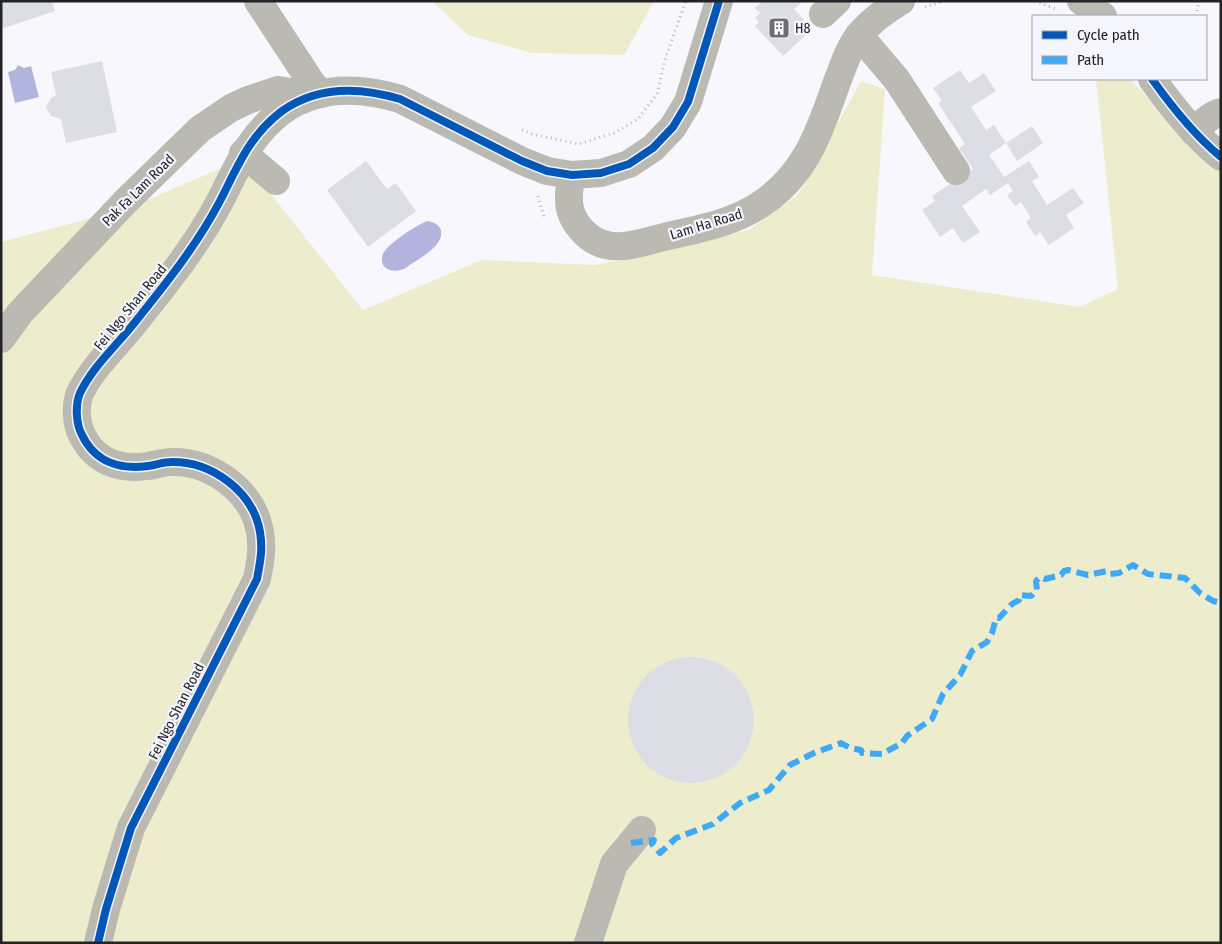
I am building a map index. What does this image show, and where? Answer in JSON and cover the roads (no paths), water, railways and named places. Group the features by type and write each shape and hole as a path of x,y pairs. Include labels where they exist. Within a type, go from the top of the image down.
{"street":[{"path":"258,1 310,82 312,97"},
{"name":"Fei Ngo Shan Road","path":"98,943 106,909 131,828 257,579 262,555 260,531 251,508 237,488 217,473 194,464 170,462 127,468 108,462 92,451 81,434 76,415 79,396 88,378 192,249 255,136 284,110 312,97 341,90 361,90 380,93 400,98 522,161 547,171 572,175 601,173 629,164 653,148 673,127 688,102 719,1"},
{"name":"Lam Ha Road","path":"572,175 568,193 570,211 574,219 579,228 593,240 610,246 629,246 736,217 763,203 786,184 804,161 818,135 845,60 859,35 887,9 910,5"},
{"path":"1073,7 1099,15"},
{"path":"859,35 897,80 956,171"},
{"path":"1153,80 1194,132 1221,157"},
{"name":"Pak Fa Lam Road","path":"1,340 20,312 126,201 200,129 231,108 278,90 312,97"},
{"path":"1194,132 1208,119 1221,112"},
{"path":"244,153 276,181"},
{"path":"588,943 614,864 642,830"}],"water":[{"path":"18,65 24,68 31,66 39,97 15,103 8,72 15,70"},
{"path":"427,221 433,222 440,228 440,240 436,245 403,269 393,271 385,267 382,259 383,254 390,245 416,226"}],"place":[{"name":"H8","path":"779,28"}]}
